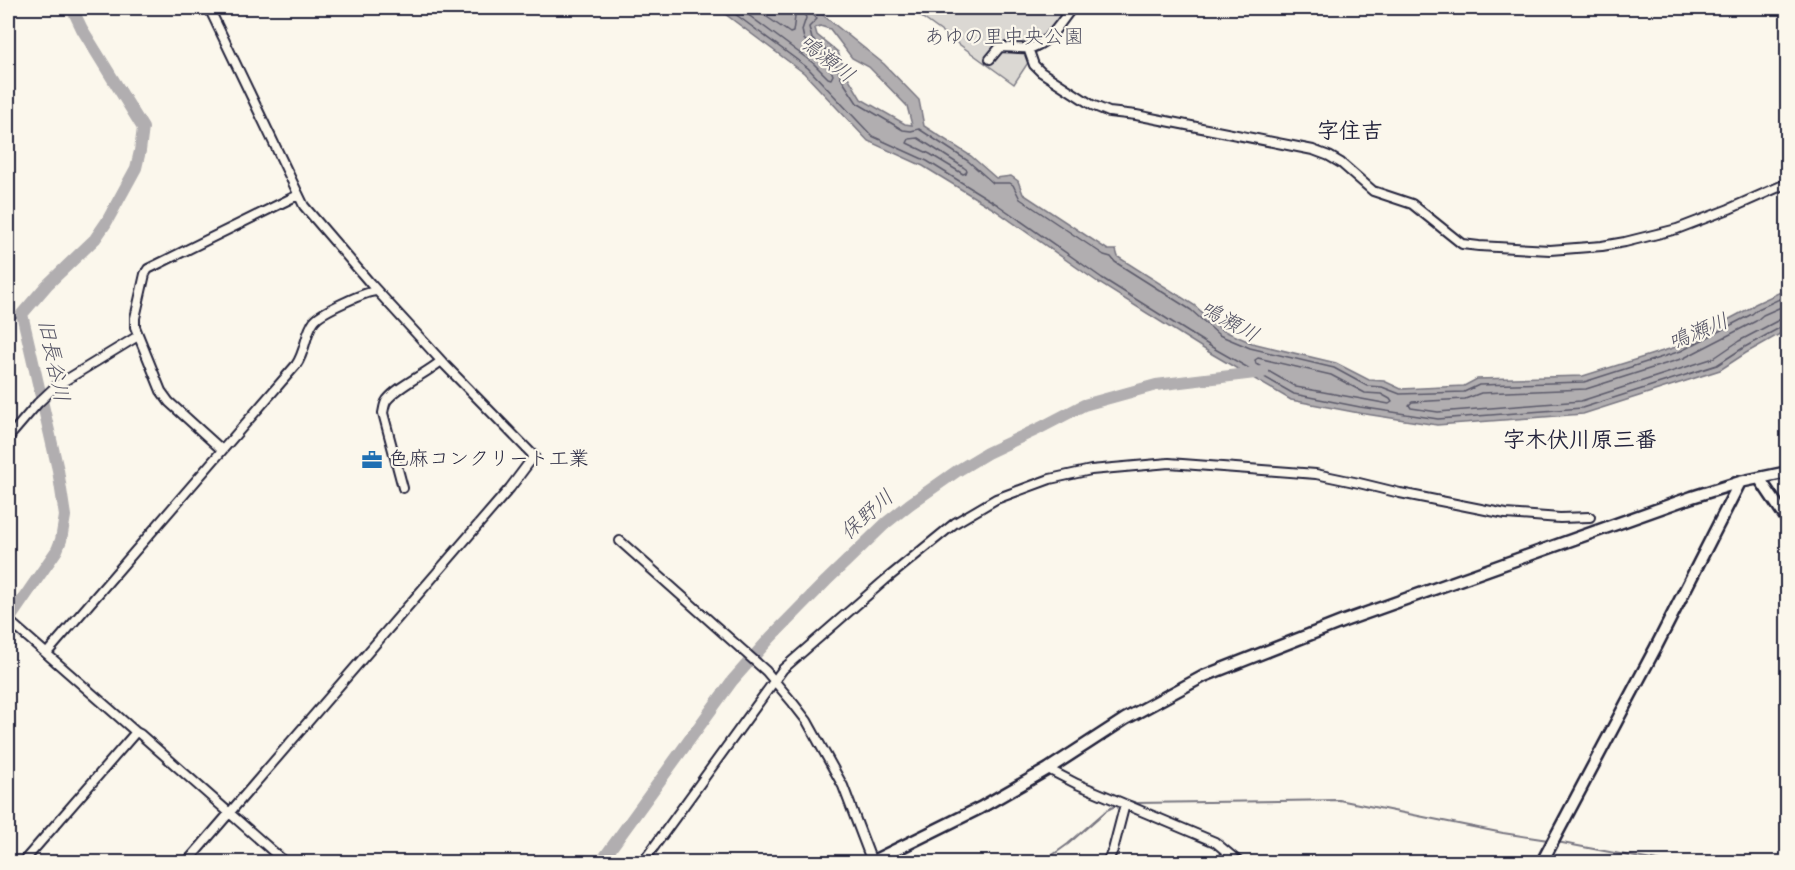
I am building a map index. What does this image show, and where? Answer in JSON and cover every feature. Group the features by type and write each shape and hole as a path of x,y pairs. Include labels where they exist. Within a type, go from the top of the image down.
{"street":[{"path":"187,862 466,540 534,456 441,361 313,217 298,195 209,8"},
{"path":"990,59 999,47 1028,48 1037,45 1049,36 1072,8"},
{"path":"1028,48 1034,65 1041,72 1100,109 1313,150 1341,163 1373,191 1412,204 1462,244 1550,250 1602,246 1677,229 1788,183"},
{"path":"222,450 161,391 135,327 145,274 148,268 298,195"},
{"path":"47,653 301,358 313,322 334,308 369,292 377,291"},
{"path":"8,438 56,386 138,336"},
{"path":"403,488 383,413 384,406 386,401 397,392 441,361"},
{"path":"643,862 783,669 955,523 996,499 1017,491 1050,479 1091,470 1169,463 1316,474 1506,514 1560,518 1590,517"},
{"path":"620,541 766,671 807,721 843,786 871,862 980,808 1048,769 1125,719 1204,676 1362,615 1692,497 1740,482 1788,472"},
{"path":"1759,478 1788,521"},
{"path":"1542,862 1740,482"},
{"path":"8,620 285,862"},
{"path":"23,862 136,732"},
{"path":"1048,769 1077,784 1215,842 1239,862"},
{"path":"1107,862 1113,850 1122,802"}],"green space":[{"name":"あゆの里中央公園","path":"909,8 1077,8 1048,44 1033,55 1014,84"}],"water":[{"name":"鳴瀬川","path":"717,8 814,8 884,64 919,100 924,126 971,156 996,178 1011,176 1018,181 1023,194 1108,250 1116,250 1118,257 1194,305 1222,330 1252,343 1336,363 1369,380 1384,381 1401,389 1464,386 1477,379 1583,376 1679,346 1787,289 1787,330 1720,370 1583,414 1437,425 1291,400 1212,354 1099,283 995,210 923,166 868,141 804,73","holes":["820,26 830,29 852,58 869,67 907,106 912,125 905,124 861,99 848,77 838,52 817,35 815,28"]}],"waterway":[{"name":"旧長谷川","path":"8,621 57,550 65,516 58,470 22,314 47,285 95,239 106,223 136,168 143,128 82,29 72,8"},
{"path":"8,322 22,314"},
{"name":"保野川","path":"601,862 732,681 826,581 886,523 910,504 987,453 1084,405 1156,385 1263,372"},
{"path":"1124,801 1137,803 1339,800 1548,840"},
{"path":"1043,862 1107,810 1119,804"},
{"path":"1557,842 1662,862"}],"place":[{"name":"色麻コンクリート工業","path":"372,460"}],"district":[{"name":"字住吉","path":"1350,133"},
{"name":"字木伏川原三番","path":"1580,442"}]}
